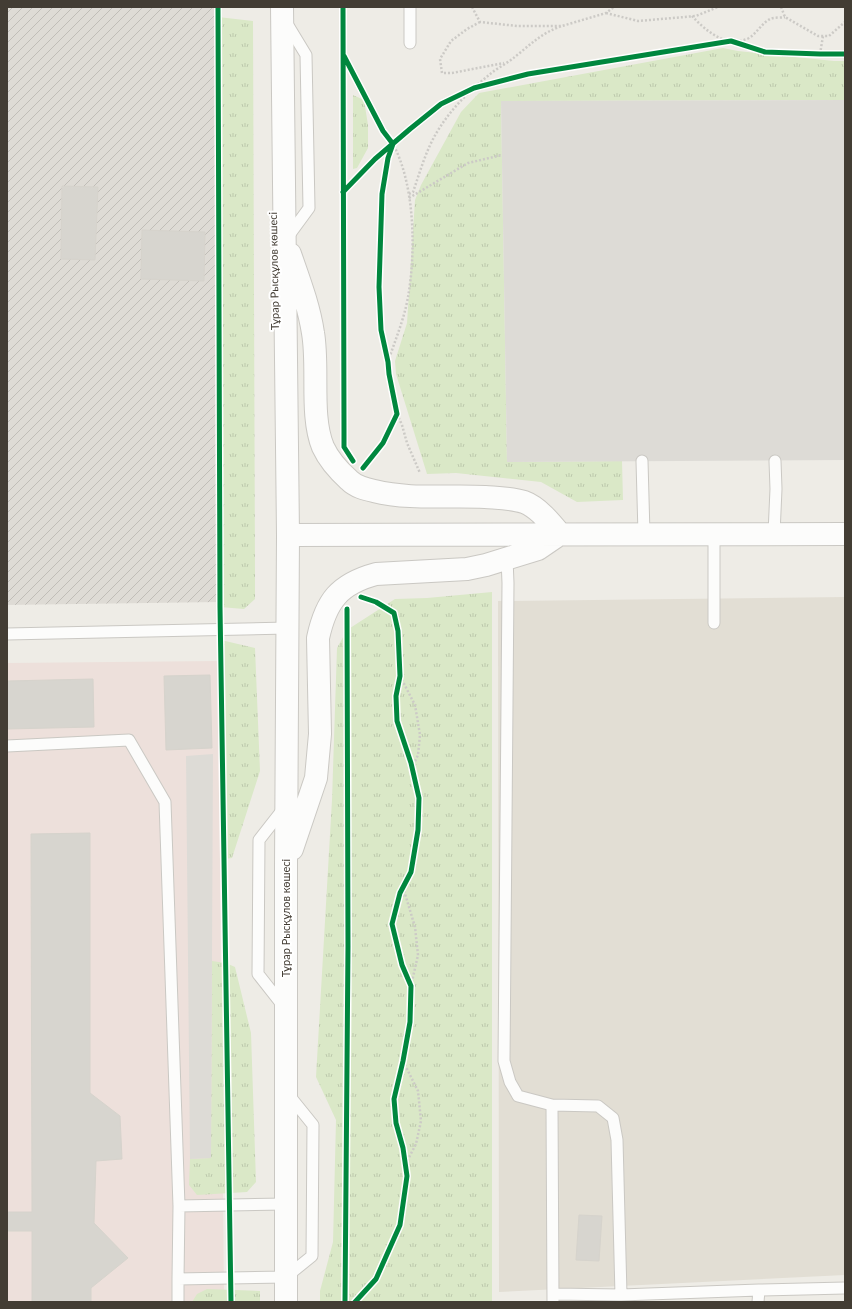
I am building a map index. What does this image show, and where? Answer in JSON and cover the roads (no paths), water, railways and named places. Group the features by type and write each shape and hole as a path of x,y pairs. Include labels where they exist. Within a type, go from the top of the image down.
{"street":[{"name":"Тұрар Рысқұлов көшесі","path":"278,10 285,242 288,534 286,804 286,1302"},
{"name":"Тұрар Рысқұлов көшесі","path":"278,10 277,490 288,534"},
{"path":"285,242 301,284 313,333 318,426 323,447 334,465 351,482 359,487 391,495 488,498 525,502 543,515 560,534"},
{"path":"288,534 845,534"},
{"path":"286,866 316,778 320,734 318,638 322,624 332,601 339,592 365,577 376,574 466,569 507,559 538,549 560,534"}],"lane":[{"path":"410,7 410,43"},
{"path":"642,461 644,534"},
{"path":"774,534 776,489 775,461"},
{"path":"714,534 714,623"},
{"path":"507,559 504,1061 510,1082 518,1096 552,1105 598,1106 613,1118 617,1140 621,1295"},
{"path":"7,634 288,628"},
{"path":"7,746 129,740 165,802 179,1206 178,1302"},
{"path":"286,804 259,840 258,974 286,1009"},
{"path":"178,1280 286,1276 312,1256 313,1125 286,1092"},
{"path":"552,1105 553,1298 845,1288"},
{"path":"179,1206 286,1204"},
{"path":"758,1290 758,1302"}]}
